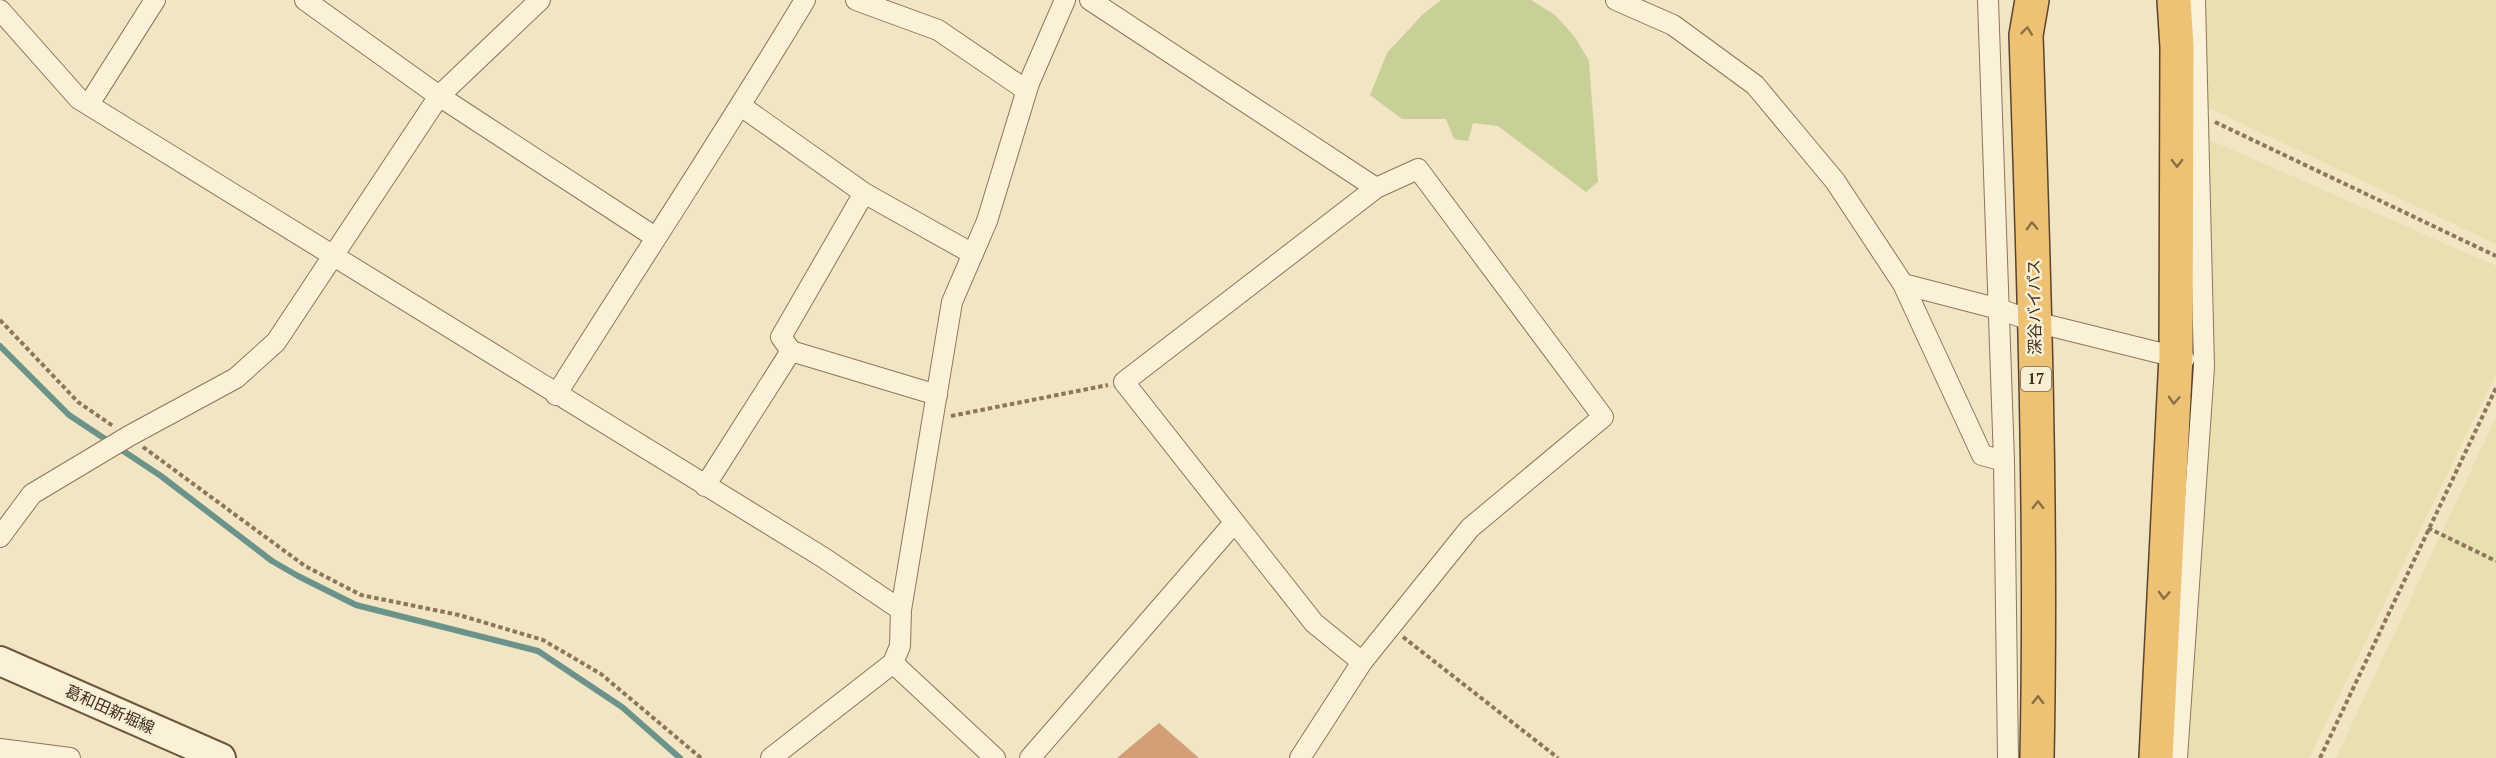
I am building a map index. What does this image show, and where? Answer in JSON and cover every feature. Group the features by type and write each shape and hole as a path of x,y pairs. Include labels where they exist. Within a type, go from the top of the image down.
{"highway":[{"name":"深谷バイパス","path":"2032,0 2026,35 2035,322 2040,614 2037,758"},
{"path":"2156,758 2190,362 2174,0"}],"main road":[{"name":"葛和田新堀線","path":"0,661 220,758"}],"street":[{"path":"88,104 155,0"},
{"path":"305,0 438,96 655,237"},
{"path":"0,537 32,494 236,378 276,342 438,96 540,0"},
{"path":"556,395 806,0"},
{"path":"856,0 938,30 1026,90"},
{"path":"771,758 893,663 900,646 901,610 952,302 987,221 1026,90 1065,0"},
{"path":"1090,0 1376,188"},
{"path":"1616,0 1673,25 1755,85 1834,182 1903,284 1982,455 2004,461"},
{"path":"1988,0 2004,461 2008,758"},
{"path":"2177,758 2198,113 2195,0"},
{"path":"0,10 79,99 556,395 824,558 901,610"},
{"path":"741,106 864,193 973,254"},
{"path":"1300,758 1362,662 1470,528 1603,417 1418,169 1376,188 1124,382 1314,623 1362,662"},
{"path":"864,193 781,338 790,351 937,395"},
{"path":"1903,284 1999,309 2035,322 2190,362"},
{"path":"705,486 790,351"},
{"path":"1030,758 1234,523"},
{"path":"893,663 996,758"},
{"path":"0,748 70,758"}],"path":[{"path":"2198,113 2496,256"},
{"path":"0,320 78,402 305,566 361,595 459,615 543,640 601,674 701,758"},
{"path":"934,416 956,417 1124,382"},
{"path":"2320,758 2496,388"},
{"path":"2428,528 2496,561"},
{"path":"1391,627 1558,758"}],"shaded area":[{"path":"2205,0 2496,0 2496,244 2207,107"},
{"path":"2210,140 2496,266 2496,374 2309,758 2187,758 2212,366"},
{"path":"2496,417 2496,758 2336,758"}],"green space":[{"path":"1441,0 1531,0 1555,15 1575,37 1589,61 1598,182 1586,192 1498,126 1473,123 1468,141 1454,139 1446,119 1402,119 1370,95 1387,53 1423,14"}],"building":[{"path":"1159,723 1199,758 1117,758"}],"waterway":[{"path":"0,346 69,415 161,476 272,561 356,605 538,651 622,707 680,758"}]}
